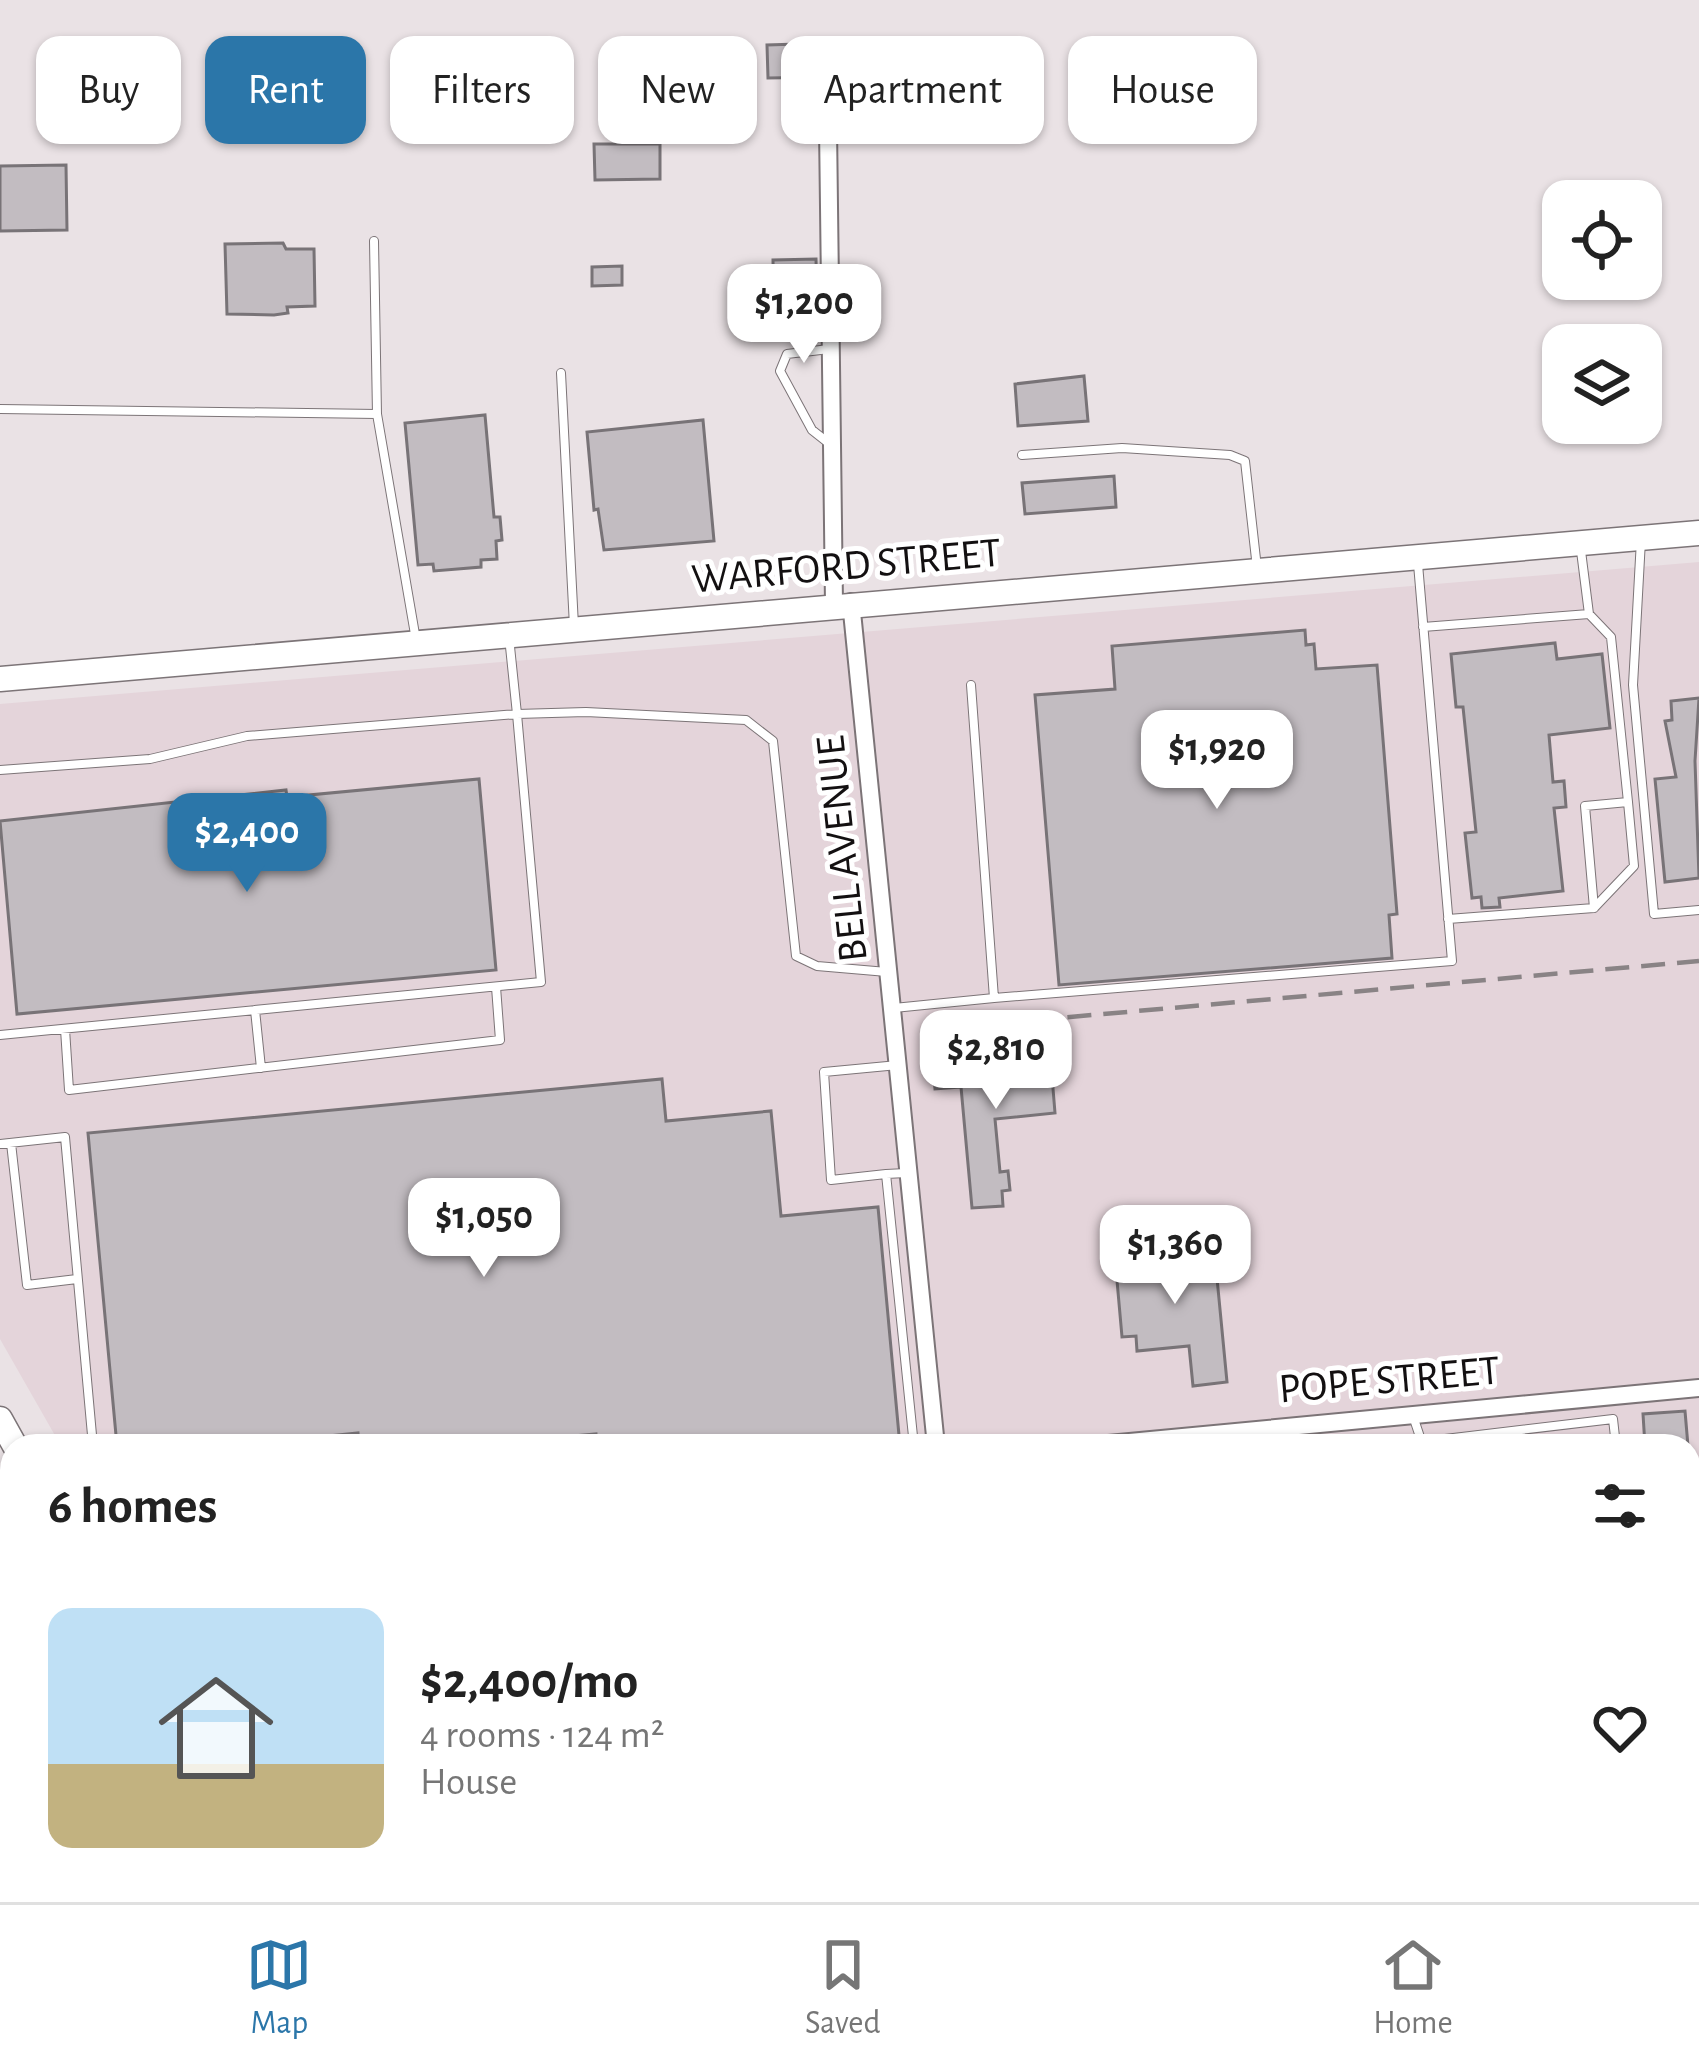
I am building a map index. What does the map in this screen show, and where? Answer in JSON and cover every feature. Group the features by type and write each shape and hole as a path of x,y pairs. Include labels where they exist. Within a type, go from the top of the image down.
{"main road":[{"name":"WARFORD STREET","path":"0,679 1699,533"}],"street":[{"name":"BELL AVENUE","path":"828,144 832,446 843,603 888,971 935,1434"},
{"name":"POPE STREET","path":"1214,1434 1699,1388"}],"lane":[{"path":"374,241 377,414 416,642"},
{"path":"830,350 787,354 780,371 812,430 832,446"},
{"path":"561,374 574,627"},
{"path":"0,409 377,414"},
{"path":"1022,455 1122,448 1230,454 1245,461 1257,569"},
{"path":"1641,538 1633,685 1654,914 1699,910"},
{"path":"1448,919 1594,908 1634,866 1611,637 1589,614 1580,543"},
{"path":"892,1008 1452,961 1417,556"},
{"path":"1423,627 1589,614"},
{"path":"0,1035 541,982 509,633"},
{"path":"970,686 994,998"},
{"path":"0,770 150,758 248,736 517,715 586,712 746,720 772,741 796,956 817,966 888,971"},
{"path":"1594,908 1585,806 1628,802"},
{"path":"65,1029 69,1090 500,1040 496,987"},
{"path":"254,1010 260,1067"},
{"path":"898,1065 824,1072 831,1180 909,1173"},
{"path":"76,1279 27,1286 5,1143 65,1137 92,1434"},
{"path":"886,1174 913,1434"},
{"path":"1413,1415 1419,1434"},
{"path":"1487,1434 1613,1419 1615,1434"}],"shaded area":[{"path":"1699,562 1699,1434 54,1434 0,1339 0,704"}],"building":[{"path":"767,45 781,45 781,78 768,78"},
{"path":"594,144 660,144 660,179 595,180"},
{"path":"66,165 67,230 0,231 0,166"},
{"path":"283,243 286,249 314,249 315,306 287,307 288,313 274,315 227,314 225,244"},
{"path":"816,259 818,339 774,340 773,260"},
{"path":"622,266 622,285 592,286 592,267"},
{"path":"1084,376 1088,421 1018,426 1015,384"},
{"path":"485,415 494,517 500,517 502,540 496,541 497,559 481,560 481,567 434,571 433,564 418,565 405,423"},
{"path":"703,420 714,541 604,550 598,509 594,510 587,432"},
{"path":"1114,476 1116,507 1025,514 1022,483"},
{"path":"1305,630 1306,645 1314,644 1316,669 1377,665 1397,914 1389,915 1392,958 1059,985 1035,695 1115,689 1112,646"},
{"path":"1555,643 1557,659 1602,654 1610,728 1549,735 1553,782 1564,781 1566,807 1554,808 1563,891 1499,898 1500,907 1482,908 1481,897 1472,898 1465,833 1476,832 1463,707 1456,707 1451,654"},
{"path":"1699,698 1695,761 1699,878 1665,882 1655,779 1676,777 1665,721 1672,720 1671,701"},
{"path":"479,779 496,970 17,1014 0,821 286,790 287,797"},
{"path":"1050,1052 1055,1113 995,1119 1000,1172 1008,1171 1010,1190 1002,1191 1003,1206 972,1208 961,1087 935,1089 933,1067"},
{"path":"662,1079 666,1121 771,1111 781,1216 878,1207 899,1434 116,1434 88,1133"},
{"path":"1214,1247 1227,1382 1193,1386 1189,1346 1137,1351 1136,1336 1122,1337 1115,1258"},
{"path":"1685,1411 1687,1434 1644,1434 1643,1414"}],"railway":[{"path":"924,1030 1699,961"}]}
